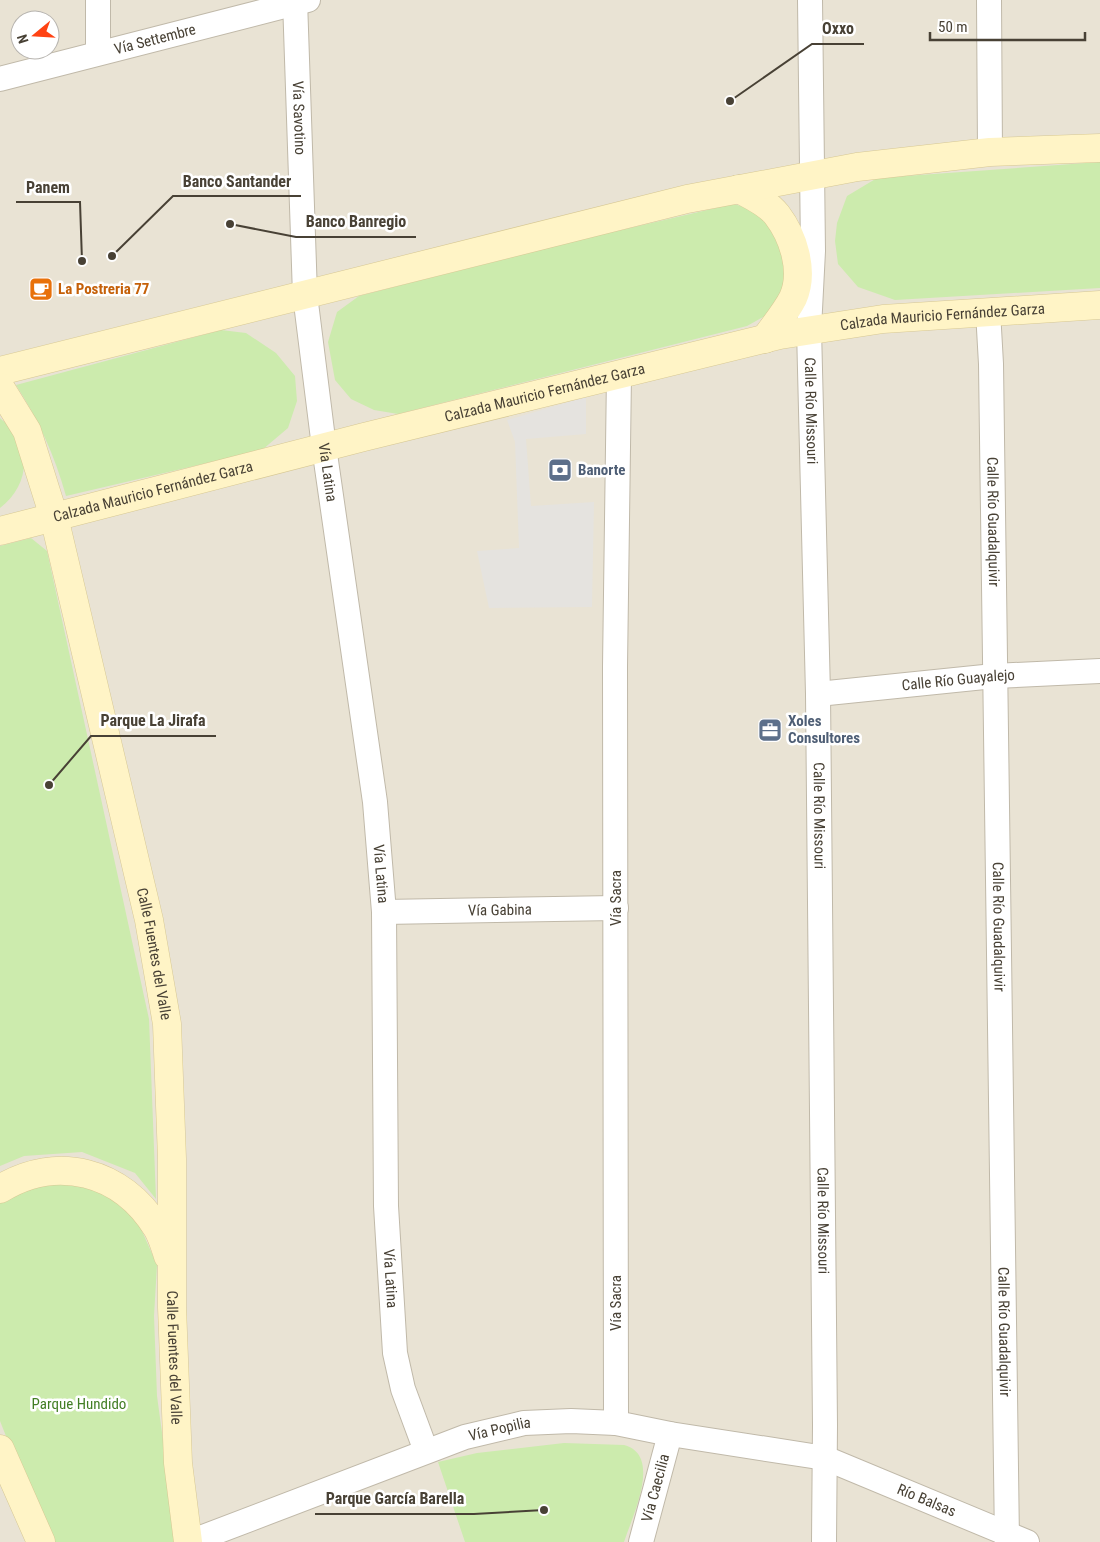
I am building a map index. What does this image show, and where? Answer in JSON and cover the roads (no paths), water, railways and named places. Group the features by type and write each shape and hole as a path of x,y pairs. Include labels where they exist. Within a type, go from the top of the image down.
{"main road":[{"path":"0,371 687,199 812,174 990,152 1094,152"},
{"path":"739,189 772,210 794,243 798,278 793,297 765,339"},
{"name":"Calzada Mauricio Fernández Garza","path":"0,530 324,447 809,329 883,319 1098,304"},
{"name":"Calle Fuentes del Valle","path":"0,387 27,431 54,517 149,920 167,1024 172,1159 172,1264 178,1463 189,1542"},
{"path":"0,1189 32,1175 55,1170 80,1171 109,1180 136,1203 157,1228 172,1264"},
{"path":"0,1449 41,1542"}],"street":[{"path":"98,0 98,53"},
{"name":"Calle Río Missouri","path":"810,0 813,251 809,329 818,694 825,1458 824,1542"},
{"path":"990,0 990,152"},
{"name":"Vía Settembre","path":"0,79 300,1"},
{"name":"Vía Savotino","path":"300,1 305,295"},
{"name":"Vía Latina","path":"305,295 324,447 375,802 384,912 386,1206 396,1353 403,1389 426,1451"},
{"name":"Calle Río Guadalquivir","path":"988,311 991,364 994,676 1014,1540"},
{"name":"Vía Sacra","path":"616,1423 615,667 619,374"},
{"name":"Calle Río Guayalejo","path":"818,694 994,676 1100,671"},
{"name":"Vía Gabina","path":"384,912 616,908"},
{"name":"Vía Popilia","path":"189,1542 464,1437 524,1423 616,1423 670,1434 825,1458"},
{"name":"Vía Caecilia","path":"641,1542 670,1434"},
{"name":"Río Balsas","path":"825,1458 1014,1540"}],"place":[{"name":"Oxxo","path":"730,101"},
{"name":"Banco Banregio","path":"230,224"},
{"name":"Banco Santander","path":"112,256"},
{"name":"Panem","path":"82,261"},
{"name":"La Postreria 77","path":"41,289"},
{"name":"Banorte","path":"560,470"},
{"name":"Xoles Consultores","path":"770,730"},
{"name":"Parque La Jirafa","path":"49,785"},
{"name":"Parque García Barella","path":"544,1510"}],"park label":[{"name":"Parque Hundido","path":"79,1404"}]}
